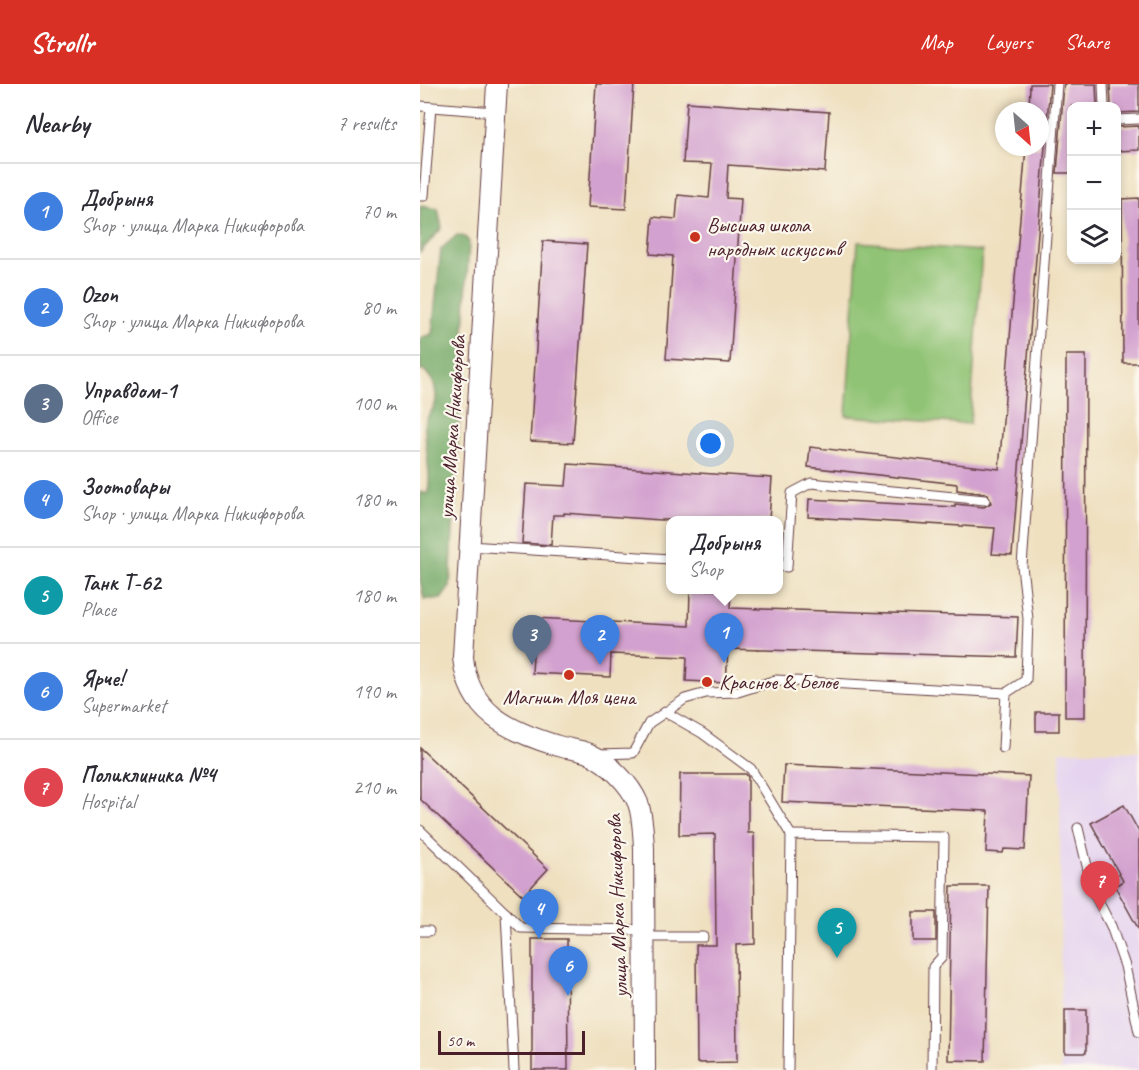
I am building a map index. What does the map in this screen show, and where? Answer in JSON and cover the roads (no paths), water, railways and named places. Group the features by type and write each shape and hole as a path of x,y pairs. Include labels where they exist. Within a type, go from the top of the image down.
{"street":[{"name":"улица Марка Никифорова","path":"497,84 463,657 468,687 496,719 519,733 591,754 611,769 631,790 641,814 645,934 645,1070"}],"lane":[{"path":"591,754 633,753 649,723 685,699 706,693 738,692 776,680 1006,693 1026,680 1028,619 1022,566 1057,84"},
{"path":"1103,84 1104,102"},
{"path":"420,106 495,112"},
{"path":"420,196 424,196 431,107"},
{"path":"1121,120 1139,119"},
{"path":"783,567 787,567 792,493 811,483 985,500"},
{"path":"469,546 666,559"},
{"path":"1003,748 1006,693"},
{"path":"665,712 702,733 751,769 791,836 788,1070"},
{"path":"1077,828 1093,891 1111,926 1125,966 1139,1032"},
{"path":"420,830 521,928 703,937"},
{"path":"791,836 944,837 942,957 933,967 932,1070"},
{"path":"506,913 514,1070"}],"place":[{"name":"Высшая школа народных искусств","path":"695,237"},
{"name":"Добрыня","path":"724,663"},
{"name":"Управдом-1","path":"532,665"},
{"name":"Ozon","path":"600,665"},
{"name":"Магнит Моя цена","path":"569,675"},
{"name":"Красное & Белое","path":"707,682"},
{"name":"Поликлиника №4","path":"1100,911"},
{"name":"Зоотовары","path":"539,939"},
{"name":"Танк Т-62","path":"837,958"},
{"name":"Ярче!","path":"568,996"}]}
